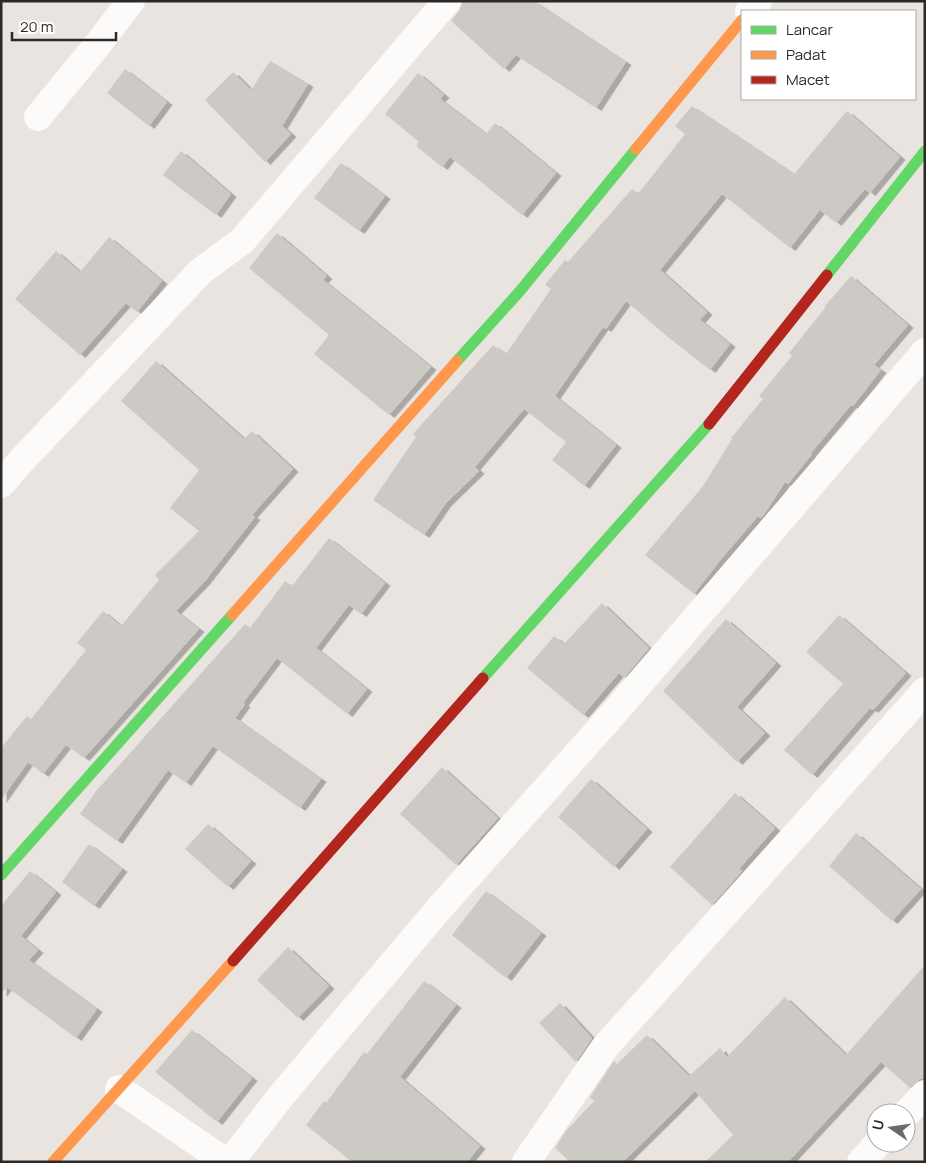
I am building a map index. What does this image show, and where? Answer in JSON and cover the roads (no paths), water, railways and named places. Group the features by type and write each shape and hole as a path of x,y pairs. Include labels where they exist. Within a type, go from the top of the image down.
{"street":[{"path":"38,117 131,1"},
{"path":"1,484 201,271 242,241 447,1"},
{"path":"1,875 520,290 741,21"},
{"path":"53,1162 120,1089 714,418 925,151"},
{"path":"230,1162 281,1096 437,911 614,713 925,352"},
{"path":"526,1162 605,1047 925,691"},
{"path":"120,1089 226,1162"},
{"path":"916,1103 925,1094"}]}
